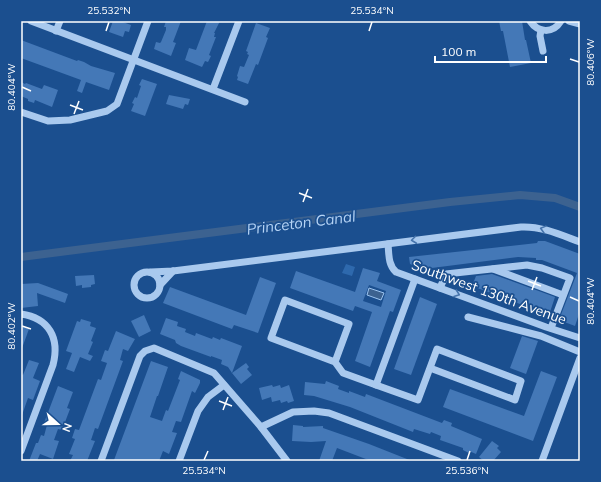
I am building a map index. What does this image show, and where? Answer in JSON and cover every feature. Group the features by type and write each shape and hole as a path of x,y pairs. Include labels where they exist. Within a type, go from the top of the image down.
{"street":[{"path":"31,21 245,102"},
{"path":"56,31 60,21"},
{"path":"21,112 48,121 70,120 108,111 117,104 148,21"},
{"path":"213,89 238,21"},
{"path":"530,21 536,28 541,30 551,30 561,21"},
{"path":"569,21 580,24"},
{"path":"541,30 540,36 543,51"},
{"name":"Southwest 130th Avenue","path":"151,272 174,271 528,227 544,229 580,242"},
{"name":"Southwest 130th Avenue","path":"388,244 393,269 402,274 580,338"},
{"path":"440,288 446,274 527,265 542,268 570,278 551,328"},
{"path":"491,268 563,295"},
{"path":"160,285 157,275 151,272 144,272 137,276 134,286 136,293 142,297 150,298 158,292 160,285 174,271"},
{"path":"376,385 415,279"},
{"path":"335,362 349,324 285,300 271,338 335,362 343,373 418,400 437,349 522,380 515,400 430,368"},
{"path":"21,314 33,317 45,324 54,339 56,352 53,365 21,451"},
{"path":"468,317 541,336 580,352"},
{"path":"101,461 140,356 145,351 154,348 214,373 261,427 285,460"},
{"path":"542,461 579,363"},
{"path":"179,461 198,411 208,397 224,385"},
{"path":"261,427 292,412 314,411 329,413 458,461"}],"shaded area":[{"path":"346,264 355,267 352,276 342,273"},
{"path":"369,288 384,293 381,300 367,295"}],"building":[{"path":"113,21 120,21 131,25 129,32 125,31 123,37 109,32"},
{"path":"166,21 181,21 173,42 176,43 171,56 154,49 156,42 161,42 166,30 166,27 164,27"},
{"path":"207,21 220,21 214,33 214,37 216,37 209,55 211,56 208,62 205,61 202,67 185,60 189,48 196,50"},
{"path":"499,21 522,21 531,63 510,67 503,31 501,31"},
{"path":"256,23 270,28 258,65 256,64 248,84 237,80 237,76 240,66 244,67 249,55 246,51"},
{"path":"21,40 77,61 84,62 91,66 115,73 109,90 86,82 82,93 77,91 81,80 21,58"},
{"path":"142,79 157,84 145,116 131,111 134,104 132,103 135,97 137,98 141,86 139,85"},
{"path":"21,82 42,89 44,85 58,90 52,107 35,100 34,103 28,101 28,99 21,96"},
{"path":"169,95 190,99 188,105 185,104 183,109 166,104"},
{"path":"538,241 545,241 580,254 580,311 575,326 559,320 577,273 542,260 536,260 536,258 518,257 424,269 410,264 409,257 537,243"},
{"path":"363,268 380,273 377,281 401,290 393,312 390,311 370,367 355,361 372,312 355,306 353,311 290,288 296,271 355,292","holes":["369,285 386,291 381,307 363,301"]},
{"path":"492,274 555,297 549,315 472,286 476,276"},
{"path":"94,275 95,284 91,285 91,287 82,288 82,285 76,286 75,276"},
{"path":"260,277 276,283 258,333 234,325 232,329 163,303 170,287 246,315"},
{"path":"38,283 68,294 65,303 37,293 38,306 21,308 21,284"},
{"path":"420,297 437,304 411,375 394,369"},
{"path":"144,315 151,331 139,337 131,321"},
{"path":"166,318 178,322 177,326 186,329 185,332 195,336 196,333 212,339 213,337 220,340 221,338 242,346 232,373 228,367 221,364 222,360 181,346 176,343 175,340 160,334"},
{"path":"81,319 91,322 90,326 96,328 91,341 93,342 88,354 93,356 90,361 80,357 74,372 66,369 72,353 66,351 77,321 80,322"},
{"path":"21,326 29,329 22,348 21,348"},
{"path":"116,331 135,339 128,351 123,349 120,360 123,361 98,429 95,428 91,440 95,441 87,461 70,461 73,455 69,454 75,439 72,438 75,429 79,430 98,379 101,380 107,363 101,361 105,350 108,351"},
{"path":"522,336 538,341 526,374 510,368"},
{"path":"29,360 39,363 33,378 40,381 33,400 28,398 21,415 21,374 23,375"},
{"path":"151,361 168,367 150,417 162,421 166,410 168,411 180,380 178,379 181,371 200,380 200,383 195,393 192,391 181,422 176,421 172,432 177,433 169,454 163,451 159,461 114,460"},
{"path":"246,363 249,367 247,369 252,375 241,384 232,373"},
{"path":"541,371 557,377 533,441 443,407 450,389 524,416"},
{"path":"326,381 339,386 338,389 349,393 349,391 365,397 366,394 442,423 444,420 452,423 451,426 482,439 476,454 469,451 469,453 463,450 463,448 440,440 441,436 431,432 430,434 414,429 413,432 350,407 314,396 304,395 305,382 325,384"},
{"path":"272,385 273,387 280,385 281,388 289,385 294,401 288,403 287,401 281,403 280,400 272,402 271,397 262,400 259,388"},
{"path":"58,386 73,392 67,408 70,409 62,430 58,429 54,440 59,441 53,459 40,454 37,461 29,461 36,443 38,443 41,435 44,436 47,425 44,423"},
{"path":"293,425 303,427 323,426 323,428 412,461 371,461 337,448 332,461 319,461 326,441 292,441"},
{"path":"492,441 499,446 497,448 501,452 493,461 484,461 479,457"}],"waterway":[{"name":"Princeton Canal","path":"21,257 450,202 520,195 555,198 580,207"}]}
